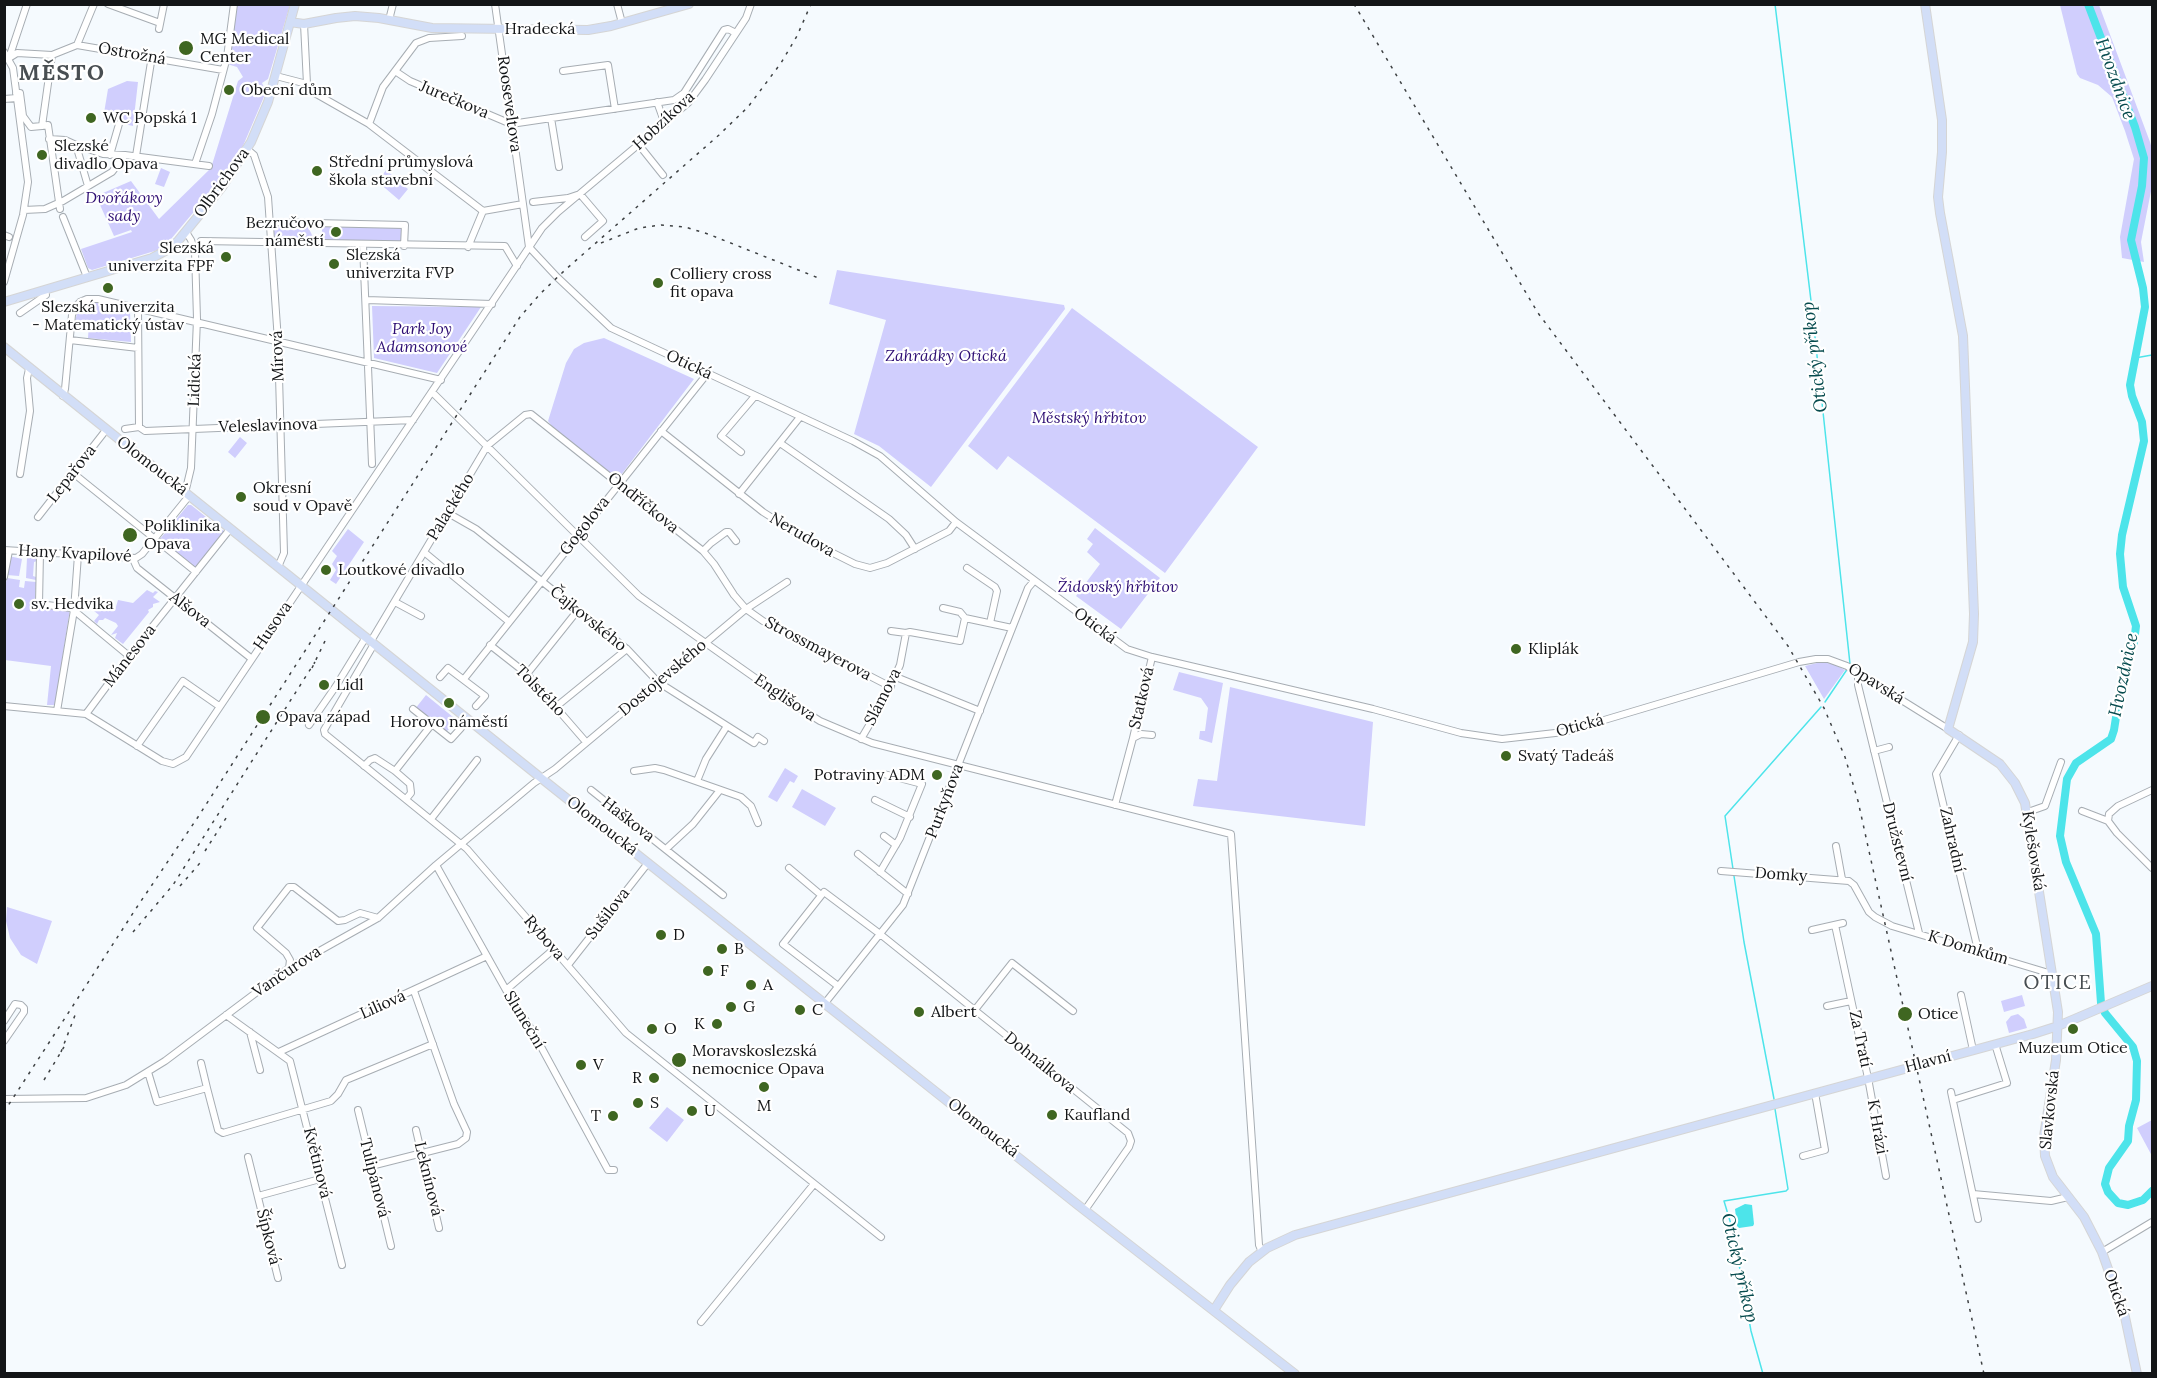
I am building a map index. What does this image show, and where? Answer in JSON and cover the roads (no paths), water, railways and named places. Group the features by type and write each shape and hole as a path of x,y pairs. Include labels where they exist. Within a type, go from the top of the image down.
{"main road":[{"name":"Olbrichova","path":"5,301 157,256 186,232 222,187 247,149 262,120 295,4"},
{"name":"Hradecká","path":"291,22 304,24 345,17 389,20 432,28 588,30 688,4"},
{"path":"1925,4 1942,120 1938,197 1963,336 1974,614 1973,642 1948,729"},
{"name":"Olomoucká","path":"4,347 541,778 1295,1374"},
{"name":"Kylešovská","path":"1948,729 2003,767 2020,792 2028,812 2058,1026"},
{"name":"Hlavní","path":"1214,1310 1239,1273 1262,1252 1303,1232 2058,1026 2152,986"},
{"name":"Slavkovská","path":"2058,1026 2056,1060 2044,1146 2046,1161 2051,1172 2084,1217"},
{"name":"Otická","path":"2084,1217 2102,1252 2125,1317 2137,1374"}],"street":[{"path":"7,55 15,41 27,4"},
{"path":"76,54 75,46 94,4"},
{"path":"108,4 159,26 164,4"},
{"path":"195,164 212,114 223,70 234,4"},
{"path":"389,20 393,4"},
{"name":"Rooseveltova","path":"495,4 523,204"},
{"path":"616,4 622,23"},
{"name":"Hobzíkova","path":"441,380 549,220 683,107 705,80 749,15 751,4"},
{"path":"304,24 307,84 311,91 369,123 483,211 523,204 529,247"},
{"path":"511,124 676,99 684,93 723,32 728,29 736,33"},
{"path":"369,123 383,87 419,40 462,36"},
{"path":"7,55 17,53 52,55 75,46"},
{"name":"Ostrožná","path":"75,46 223,70"},
{"path":"4,282 27,196 27,170 13,68 7,55"},
{"path":"42,126 52,55"},
{"path":"136,156 151,62"},
{"path":"563,70 608,65 615,109"},
{"name":"Jurečkova","path":"396,71 410,81 511,124"},
{"path":"275,80 307,84"},
{"path":"4,99 20,93 23,116 31,127 48,125 59,207"},
{"path":"676,99 683,107"},
{"path":"657,102 665,123"},
{"path":"551,118 559,167"},
{"path":"110,155 119,124"},
{"path":"49,137 110,155 136,156 209,166"},
{"path":"76,145 88,186"},
{"path":"639,146 663,175"},
{"name":"Mírová","path":"247,149 254,155 266,188 271,242 278,341 284,553 278,567"},
{"path":"24,210 59,207 112,172 125,155"},
{"path":"580,194 603,221 585,237"},
{"name":"Hobzíkova","path":"533,202 568,198 580,194"},
{"path":"468,247 483,211"},
{"path":"63,217 87,277"},
{"path":"269,222 405,225 404,246"},
{"name":"Lidická","path":"186,232 195,252 197,324 191,470 187,495"},
{"path":"201,241 505,246 518,266"},
{"path":"363,245 372,464"},
{"name":"Otická","path":"529,247 586,306 611,328 853,441 880,456 956,522 1121,646 1152,657 1372,709 1461,733 1502,739 1564,732 1798,662"},
{"path":"20,313 46,295 45,290"},
{"path":"25,296 30,306"},
{"path":"63,396 75,307 87,299 98,299 441,380"},
{"path":"366,300 492,304"},
{"path":"138,309 139,427"},
{"path":"70,340 138,348"},
{"path":"20,474 30,411 27,378 30,369"},
{"name":"Gogolova","path":"464,679 707,374"},
{"name":"Husova","path":"137,746 167,763 177,763 186,757 441,380"},
{"name":"Englišova","path":"432,392 639,596 805,712 861,739 1231,834 1259,1245 1262,1252"},
{"path":"741,452 721,436 755,396"},
{"name":"Ondříčkova","path":"525,415 531,414 703,551 746,609"},
{"name":"Palackého","path":"370,641 487,446 525,415"},
{"path":"739,494 800,417"},
{"name":"Veleslavínova","path":"125,429 139,427 144,431 412,420"},
{"name":"Lepařova","path":"38,517 106,430"},
{"name":"Nerudova","path":"661,431 762,512 807,540 855,564 870,568 887,563 949,531 956,522"},
{"path":"780,443 884,515 906,535 915,549"},
{"path":"72,473 196,572"},
{"name":"Hany Kvapilové","path":"7,551 133,559 140,556 155,539 187,495"},
{"name":"Čajkovského","path":"448,513 476,529 627,649 658,682 754,743 758,737 764,741"},
{"name":"Mánesova","path":"86,714 230,529"},
{"path":"703,551 726,532 729,532 736,541"},
{"path":"4,577 7,551"},
{"path":"424,552 508,621"},
{"path":"40,553 39,604 69,607 129,656"},
{"path":"57,711 74,610 78,555"},
{"name":"Alšova","path":"133,559 137,568 252,659"},
{"path":"967,568 995,587 997,591 990,623"},
{"name":"Purkyňova","path":"825,1003 903,905 909,894 1012,628 1028,588 1034,581"},
{"name":"Dostojevského","path":"541,778 746,609 787,582"},
{"path":"395,602 421,616"},
{"path":"943,608 960,612 965,618 1012,628"},
{"name":"Strossmayerova","path":"746,609 764,621 891,687"},
{"path":"527,674 578,610"},
{"path":"891,631 960,641 965,618"},
{"name":"Slámova","path":"861,739 896,676 906,633"},
{"path":"309,725 370,641"},
{"name":"Rybova","path":"370,641 324,730 325,734 462,844 626,1033 881,1237"},
{"name":"Tolstého","path":"490,645 527,674 586,741"},
{"path":"557,706 627,649"},
{"name":"Statková","path":"1133,738 1152,657"},
{"name":"Opavská","path":"1798,662 1822,658 1832,660 1852,669 1948,729"},
{"path":"440,677 448,668 464,679 485,696 476,706"},
{"name":"Družstevní","path":"1852,669 1858,685 1919,933"},
{"path":"4,706 86,714 137,746 189,674"},
{"path":"896,676 980,711"},
{"path":"183,681 219,706"},
{"path":"413,709 451,740 461,728"},
{"path":"394,771 432,724"},
{"path":"698,782 706,759 727,726"},
{"path":"1115,805 1133,738 1141,734 1152,735"},
{"name":"Zahradní","path":"1959,735 1936,774 1978,950"},
{"path":"1874,751 1889,747"},
{"path":"364,766 370,759 375,758 394,771 410,784 411,793 406,799"},
{"path":"431,819 477,760"},
{"path":"2028,812 2045,806 2061,762"},
{"path":"634,771 655,768 720,790 748,802 758,823"},
{"path":"880,872 897,845 922,784 884,774"},
{"name":"Vančurova","path":"4,1099 86,1098 126,1085 148,1072 289,968 378,918 436,865 541,778"},
{"name":"Haškova","path":"591,790 723,895"},
{"name":"Haškova","path":"666,849 693,824 720,790"},
{"path":"2108,821 2109,814 2118,806 2152,790"},
{"path":"875,800 910,817"},
{"path":"2082,811 2108,821 2152,868"},
{"path":"884,836 897,845"},
{"path":"1836,846 1842,879"},
{"path":"858,854 909,894"},
{"name":"Sušilova","path":"567,965 648,863"},
{"name":"Sluneční","path":"436,865 506,990 533,1032 608,1170 614,1170"},
{"path":"789,868 821,895"},
{"name":"Domky","path":"1721,871 1842,879"},
{"name":"K Domkům","path":"1842,879 1854,885 1869,912 1885,922 2052,974"},
{"path":"289,968 290,960 286,952 257,928 289,887 294,887 338,921 360,913 378,918"},
{"path":"838,986 783,944 821,895 824,892 880,934"},
{"path":"1812,930 1844,923"},
{"name":"Za Tratí","path":"1835,925 1868,1078"},
{"name":"Dohnálkova","path":"880,934 1130,1136 1129,1147 1085,1210"},
{"path":"506,990 554,949"},
{"name":"Liliová","path":"279,1052 487,956"},
{"path":"974,1011 1012,963 1073,1011"},
{"path":"371,1166 458,1144 466,1138 467,1132 454,1104 414,991"},
{"path":"1961,995 1973,1050"},
{"name":"Za Tratí","path":"1827,1006 1851,1001"},
{"path":"4,1021 15,1004 24,1008 24,1012 4,1041"},
{"path":"226,1015 279,1052"},
{"path":"249,1032 260,1070"},
{"path":"201,1063 218,1130 223,1133 331,1101 346,1080 433,1044"},
{"path":"1953,1100 2007,1083 1995,1044"},
{"name":"Květinová","path":"279,1052 290,1061 342,1265"},
{"path":"148,1072 157,1102 207,1088"},
{"name":"K Hrázi","path":"1868,1078 1886,1176"},
{"path":"1951,1092 1978,1219"},
{"path":"1803,1156 1824,1150 1815,1093"},
{"name":"Tulipánová","path":"358,1110 391,1246"},
{"name":"Leknínová","path":"416,1130 439,1228"},
{"name":"Šípková","path":"248,1157 278,1278"},
{"name":"Šípková","path":"258,1196 320,1179"},
{"path":"701,1322 814,1184"},
{"path":"1973,1194 2051,1201 2068,1197"},
{"path":"2102,1252 2152,1222"}],"waterway":[{"name":"Otický příkop","path":"1775,4 1812,309 1850,664"},
{"name":"Hvozdnice","path":"2088,4 2135,127 2144,158 2142,186 2131,240 2143,288 2145,307 2130,385 2142,422 2144,441 2122,535 2120,554 2123,587 2136,626 2134,642 2122,679 2111,739 2076,763 2067,779 2060,836 2066,862 2096,934 2101,1003 2105,1013 2133,1047 2137,1061 2136,1100 2129,1126 2128,1141 2109,1168 2105,1184 2108,1192 2118,1203 2128,1205 2143,1200 2152,1191"},
{"path":"2135,358 2152,355"},
{"name":"Otický příkop","path":"1825,702 1848,668"},
{"name":"Otický příkop","path":"1733,869 1725,816 1821,707"},
{"name":"Otický příkop","path":"1734,876 1744,942 1774,1099"},
{"name":"Otický příkop","path":"1763,1374 1751,1331 1733,1231 1724,1201 1788,1189 1775,1109"}],"railway":[{"path":"4,1112 198,817 520,317 565,270 748,107 781,63 797,36 811,4"},
{"path":"1354,4 1538,313 1788,646 1824,708 1845,757 1858,801 1984,1374"},
{"path":"601,243 639,228 661,225 685,227 821,279"},
{"path":"312,668 325,641"},
{"path":"133,932 173,885 315,662"},
{"path":"205,851 228,815"},
{"path":"180,886 200,863"},
{"path":"61,1052 77,1010"},
{"path":"44,1080 64,1047"}],"place":[{"name":"MG Medical Center","path":"186,48"},
{"name":"Obecní dům","path":"229,90"},
{"name":"WC Popská 1","path":"91,118"},
{"name":"Slezské divadlo Opava","path":"42,155"},
{"name":"Střední průmyslová škola stavební","path":"317,171"},
{"name":"Bezručovo náměstí","path":"336,232"},
{"name":"Slezská univerzita FPF","path":"226,257"},
{"name":"Slezská univerzita FVP","path":"334,264"},
{"name":"Colliery cross fit opava","path":"658,283"},
{"name":"Slezská univerzita - Matematický ústav","path":"108,288"},
{"name":"Okresní soud v Opavě","path":"241,497"},
{"name":"Poliklinika Opava","path":"130,535"},
{"name":"Loutkové divadlo","path":"326,570"},
{"name":"sv. Hedvika","path":"19,604"},
{"name":"Kliplák","path":"1516,649"},
{"name":"Lidl","path":"324,685"},
{"name":"Horovo náměstí","path":"449,703"},
{"name":"Opava západ","path":"263,717"},
{"name":"Svatý Tadeáš","path":"1506,756"},
{"name":"Potraviny ADM","path":"937,775"},
{"name":"D","path":"661,935"},
{"name":"B","path":"722,949"},
{"name":"F","path":"708,971"},
{"name":"A","path":"751,985"},
{"name":"G","path":"731,1007"},
{"name":"C","path":"800,1010"},
{"name":"Albert","path":"919,1012"},
{"name":"Otice","path":"1905,1014"},
{"name":"K","path":"717,1024"},
{"name":"O","path":"652,1029"},
{"name":"Muzeum Otice","path":"2073,1029"},
{"name":"Moravskoslezská nemocnice Opava","path":"679,1060"},
{"name":"V","path":"581,1065"},
{"name":"R","path":"654,1078"},
{"name":"M","path":"764,1087"},
{"name":"S","path":"638,1103"},
{"name":"U","path":"692,1111"},
{"name":"Kaufland","path":"1052,1115"},
{"name":"T","path":"613,1116"}],"district":[{"name":"MĚSTO","path":"62,74"},
{"name":"OTICE","path":"2058,983"}],"park label":[{"name":"Dvořákovy sady","path":"124,207"},
{"name":"Park Joy Adamsonové","path":"422,338"},
{"name":"Zahrádky Otická","path":"946,356"},
{"name":"Městský hřbitov","path":"1089,418"},
{"name":"Židovský hřbitov","path":"1118,587"}]}
